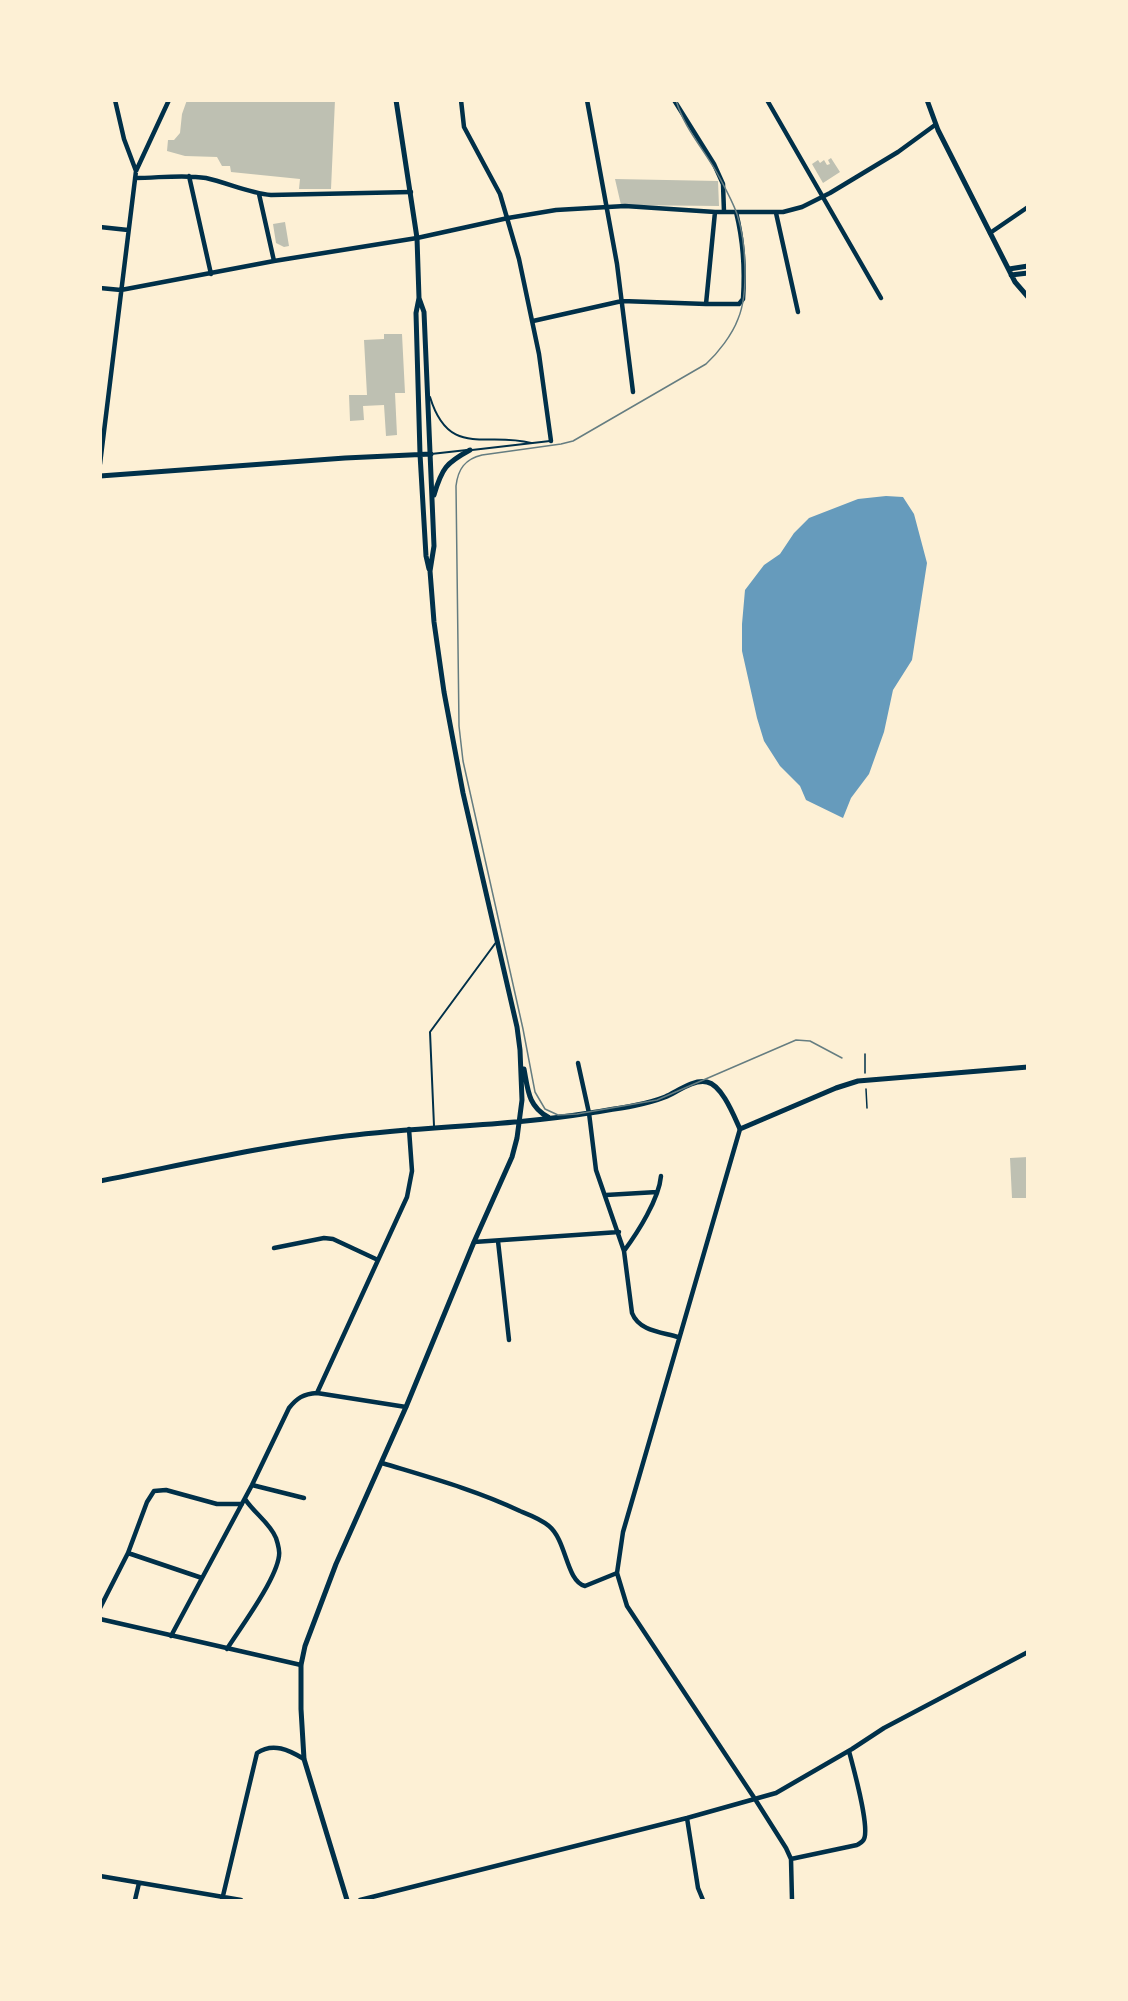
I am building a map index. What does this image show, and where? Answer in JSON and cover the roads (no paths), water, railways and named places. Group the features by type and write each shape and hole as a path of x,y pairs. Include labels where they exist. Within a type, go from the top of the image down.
{"street":[{"path":"115,100 124,139 136,171"},
{"path":"100,464 136,171 169,100"},
{"path":"396,100 417,238 419,298 416,313 420,454 426,556 430,571 432,609 444,692 531,1100 535,1108 550,1118"},
{"path":"461,100 466,132 496,184 508,218 533,321 551,441"},
{"path":"587,100 622,301 633,392"},
{"path":"674,100 714,164 723,184 724,212"},
{"path":"767,100 881,298"},
{"path":"927,100 936,125 990,233 1010,272 1028,297"},
{"path":"100,288 121,290 274,261 417,238 556,210 607,207 776,213 802,207 822,196 898,152 936,125"},
{"path":"135,178 189,176 205,178 259,194 411,192"},
{"path":"189,176 211,274"},
{"path":"259,194 274,261"},
{"path":"990,233 1028,207"},
{"path":"706,304 715,212"},
{"path":"533,321 622,301 735,305 743,299 742,245 736,212"},
{"path":"776,213 798,312"},
{"path":"100,227 128,230"},
{"path":"1010,272 1028,266"},
{"path":"1010,272 1028,273"},
{"path":"419,298 424,312 433,500 434,546 430,571"},
{"path":"100,398 107,399"},
{"path":"433,500 443,469 452,460 471,450"},
{"path":"100,476 431,454"},
{"path":"346,1900 304,1759 301,1665 304,1646 336,1564 382,1463 512,1157 520,1121 522,1088 520,1047"},
{"path":"578,1063 589,1113 595,1163 624,1251 632,1313 636,1322 641,1326 678,1337"},
{"path":"740,1129 836,1088 868,1079 1028,1067"},
{"path":"100,1181 274,1146 434,1126 520,1121 589,1113 657,1100 704,1081 711,1083 721,1093 740,1129 623,1532 618,1574 627,1606 755,1799 791,1859 792,1900"},
{"path":"316,1393 407,1197 411,1183 409,1129"},
{"path":"624,1251 637,1233 657,1192 661,1176"},
{"path":"606,1195 657,1192"},
{"path":"474,1242 619,1232"},
{"path":"274,1248 324,1238 333,1239 378,1260"},
{"path":"498,1241 509,1340"},
{"path":"171,1636 245,1499 296,1398 316,1393 406,1407"},
{"path":"382,1463 473,1491 548,1524 561,1542 572,1575 580,1585 585,1586 618,1574"},
{"path":"252,1485 304,1498"},
{"path":"100,1608 128,1553 147,1502 154,1491 166,1490 217,1504 242,1504"},
{"path":"227,1649 271,1579 279,1558 279,1548 272,1531 245,1499"},
{"path":"128,1553 202,1578"},
{"path":"100,1619 301,1665"},
{"path":"360,1900 687,1818 776,1793 884,1728 1028,1652"},
{"path":"223,1899 257,1753 264,1748 274,1747 304,1759"},
{"path":"791,1859 857,1845 864,1838 860,1794 849,1750"},
{"path":"687,1818 696,1878 703,1900"},
{"path":"100,1876 223,1899 241,1900"},
{"path":"135,1900 139,1883"}],"lane":[{"path":"428,390 439,421 457,435 477,440 507,439 531,443"},
{"path":"431,454 551,441"},
{"path":"434,1126 430,1032 497,941"}],"water":[{"path":"903,497 914,514 927,563 912,660 893,690 884,732 869,774 851,798 843,818 806,800 800,786 780,766 764,741 742,651 745,590 764,565 780,554 794,533 809,518 858,499"}],"tram line":[{"path":"676,100 684,120 717,173 737,214 745,267 744,295 738,319 724,343 706,364 573,441 482,455 471,459 463,466 456,486 459,726 463,761 535,1092 545,1109 558,1115 577,1114 657,1100 796,1040 810,1041 842,1058"}]}
